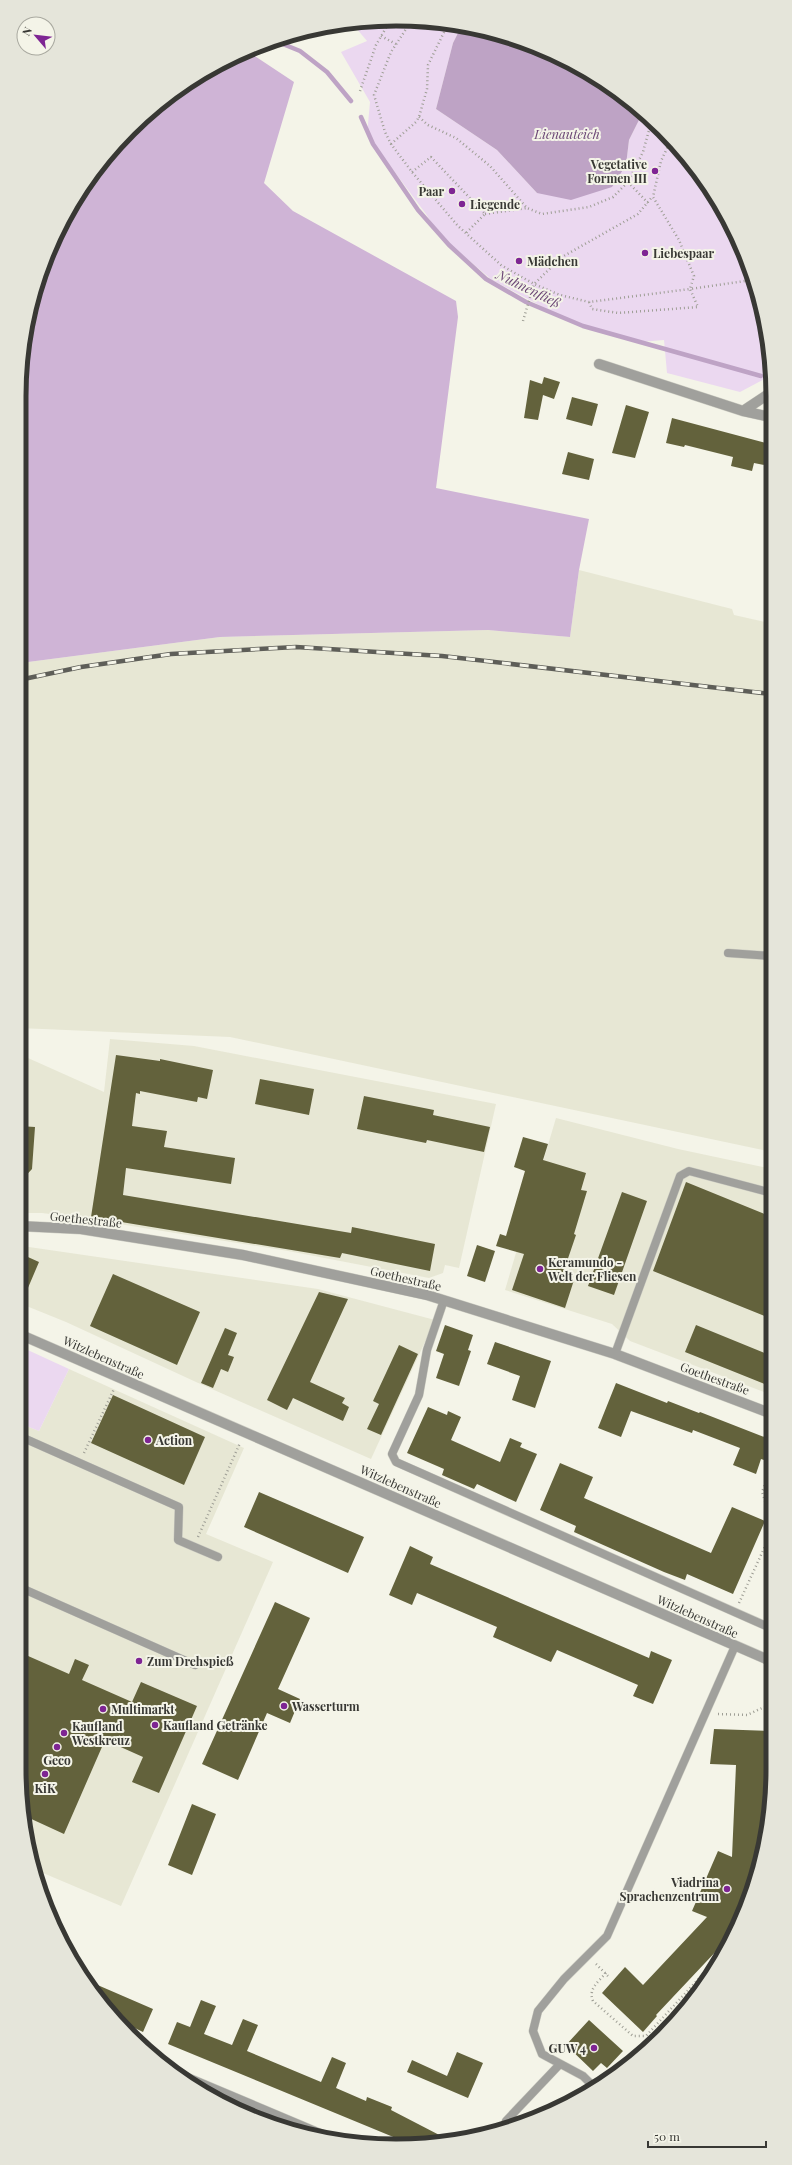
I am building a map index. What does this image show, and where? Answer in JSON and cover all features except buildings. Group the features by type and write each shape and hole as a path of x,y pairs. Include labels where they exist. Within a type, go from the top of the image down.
{"street":[{"path":"600,364 744,411 766,416"},
{"path":"744,411 766,396"},
{"name":"Goethestraße","path":"26,1226 81,1229 243,1255 444,1300 614,1354 766,1412"},
{"name":"Witzlebenstraße","path":"26,1337 766,1659"},
{"path":"204,2085 303,2127"}],"lane":[{"path":"728,953 766,956"},
{"path":"614,1354 680,1176 690,1171 766,1191"},
{"path":"444,1300 428,1350 419,1395 392,1454 396,1462 766,1625"},
{"path":"26,1439 179,1507 178,1540 218,1557"},
{"path":"26,1590 195,1665"},
{"path":"590,2084 582,2076 542,2054 533,2031 538,2011 564,1979 607,1936 735,1646"},
{"path":"506,2122 560,2064"}],"path":[{"path":"360,91 381,36 387,26"},
{"path":"408,26 396,44 374,95 385,132 391,144 412,172 466,233 501,265 534,284 560,296 589,302 747,281"},
{"path":"391,144 416,122 419,117 427,89 428,65 445,29"},
{"path":"381,36 396,44"},
{"path":"419,117 428,125 456,138 490,166 527,208 542,214 589,207 613,196 628,182 643,152 650,127"},
{"path":"523,321 525,310 534,284 562,257 638,214 653,197 661,161 668,146"},
{"path":"412,172 431,157 485,214"},
{"path":"628,182 648,203"},
{"path":"589,302 592,309 618,314 698,307 690,289 694,276 679,240 653,197"},
{"path":"466,233 485,214 527,208"},
{"path":"79,1463 119,1377"},
{"path":"194,1547 245,1432"},
{"path":"766,1482 762,1492 766,1504"},
{"path":"735,1612 766,1544"},
{"path":"705,1714 747,1715 766,1706"},
{"path":"588,1956 607,1975 592,1989 591,1995 593,2001 633,2036 640,2038 646,2036 707,1970"}],"shaded area":[{"path":"396,26 459,31 453,43 436,109 497,150 537,193 626,165 629,140 640,118 658,134 690,171 704,190 728,232 738,254 753,300 763,348 765,379 740,392 667,373 664,340 640,342 573,323 492,280 439,235 426,214 367,135 370,102 341,52 367,41 356,28"},
{"path":"253,55 294,82 264,183 293,211 456,301 458,317 436,488 589,519 579,570 570,637 488,630 220,637 26,663 27,372 33,324 54,254 64,232 88,190 102,171 134,134 171,102 190,88 232,64"},
{"path":"579,570 732,609 734,615 766,622 766,1151 230,1037 26,1028 26,663 220,637 488,630 570,637"},
{"path":"110,1039 194,1046 496,1104 459,1268 445,1265 443,1273 429,1278 288,1251 88,1219 42,1213 26,1213 26,1057 104,1092"},
{"path":"556,1118 678,1149 766,1168 766,1393 630,1341 612,1324 505,1290"},
{"path":"26,1247 318,1289 435,1320 371,1459 196,1382 66,1322 26,1306"},
{"path":"26,1349 69,1369 39,1431 26,1426"},
{"path":"69,1369 244,1448 206,1534 273,1562 121,1906 41,1872 33,1841 29,1817 26,1769 26,1426 39,1431"}],"water":[{"name":"Lienauteich","path":"459,31 492,39 538,54 560,64 602,88 640,118 629,140 626,165 612,187 571,200 537,193 497,150 436,109 453,43"}],"waterway":[{"name":"Nuhnenfließ","path":"283,44 300,51 327,72 351,101"},
{"name":"Nuhnenfließ","path":"361,117 373,144 418,210 449,245 486,279 526,302 583,326 761,376"}],"railway":[{"path":"26,679 81,667 171,654 296,647 442,656 766,693"}],"place":[{"name":"Vegetative Formen III","path":"655,171"},
{"name":"Paar","path":"452,191"},
{"name":"Liegende","path":"462,204"},
{"name":"Liebespaar","path":"645,253"},
{"name":"Mädchen","path":"519,261"},
{"name":"Keramundo - Welt der Fliesen","path":"540,1269"},
{"name":"Action","path":"148,1440"},
{"name":"Zum Drehspieß","path":"139,1661"},
{"name":"Wasserturm","path":"284,1706"},
{"name":"Multimarkt","path":"103,1709"},
{"name":"Kaufland Getränke","path":"155,1725"},
{"name":"Kaufland Westkreuz","path":"64,1733"},
{"name":"Geco","path":"57,1747"},
{"name":"KiK","path":"45,1774"},
{"name":"Viadrina Sprachenzentrum","path":"727,1889"},
{"name":"GUW 4","path":"594,2048"}]}
